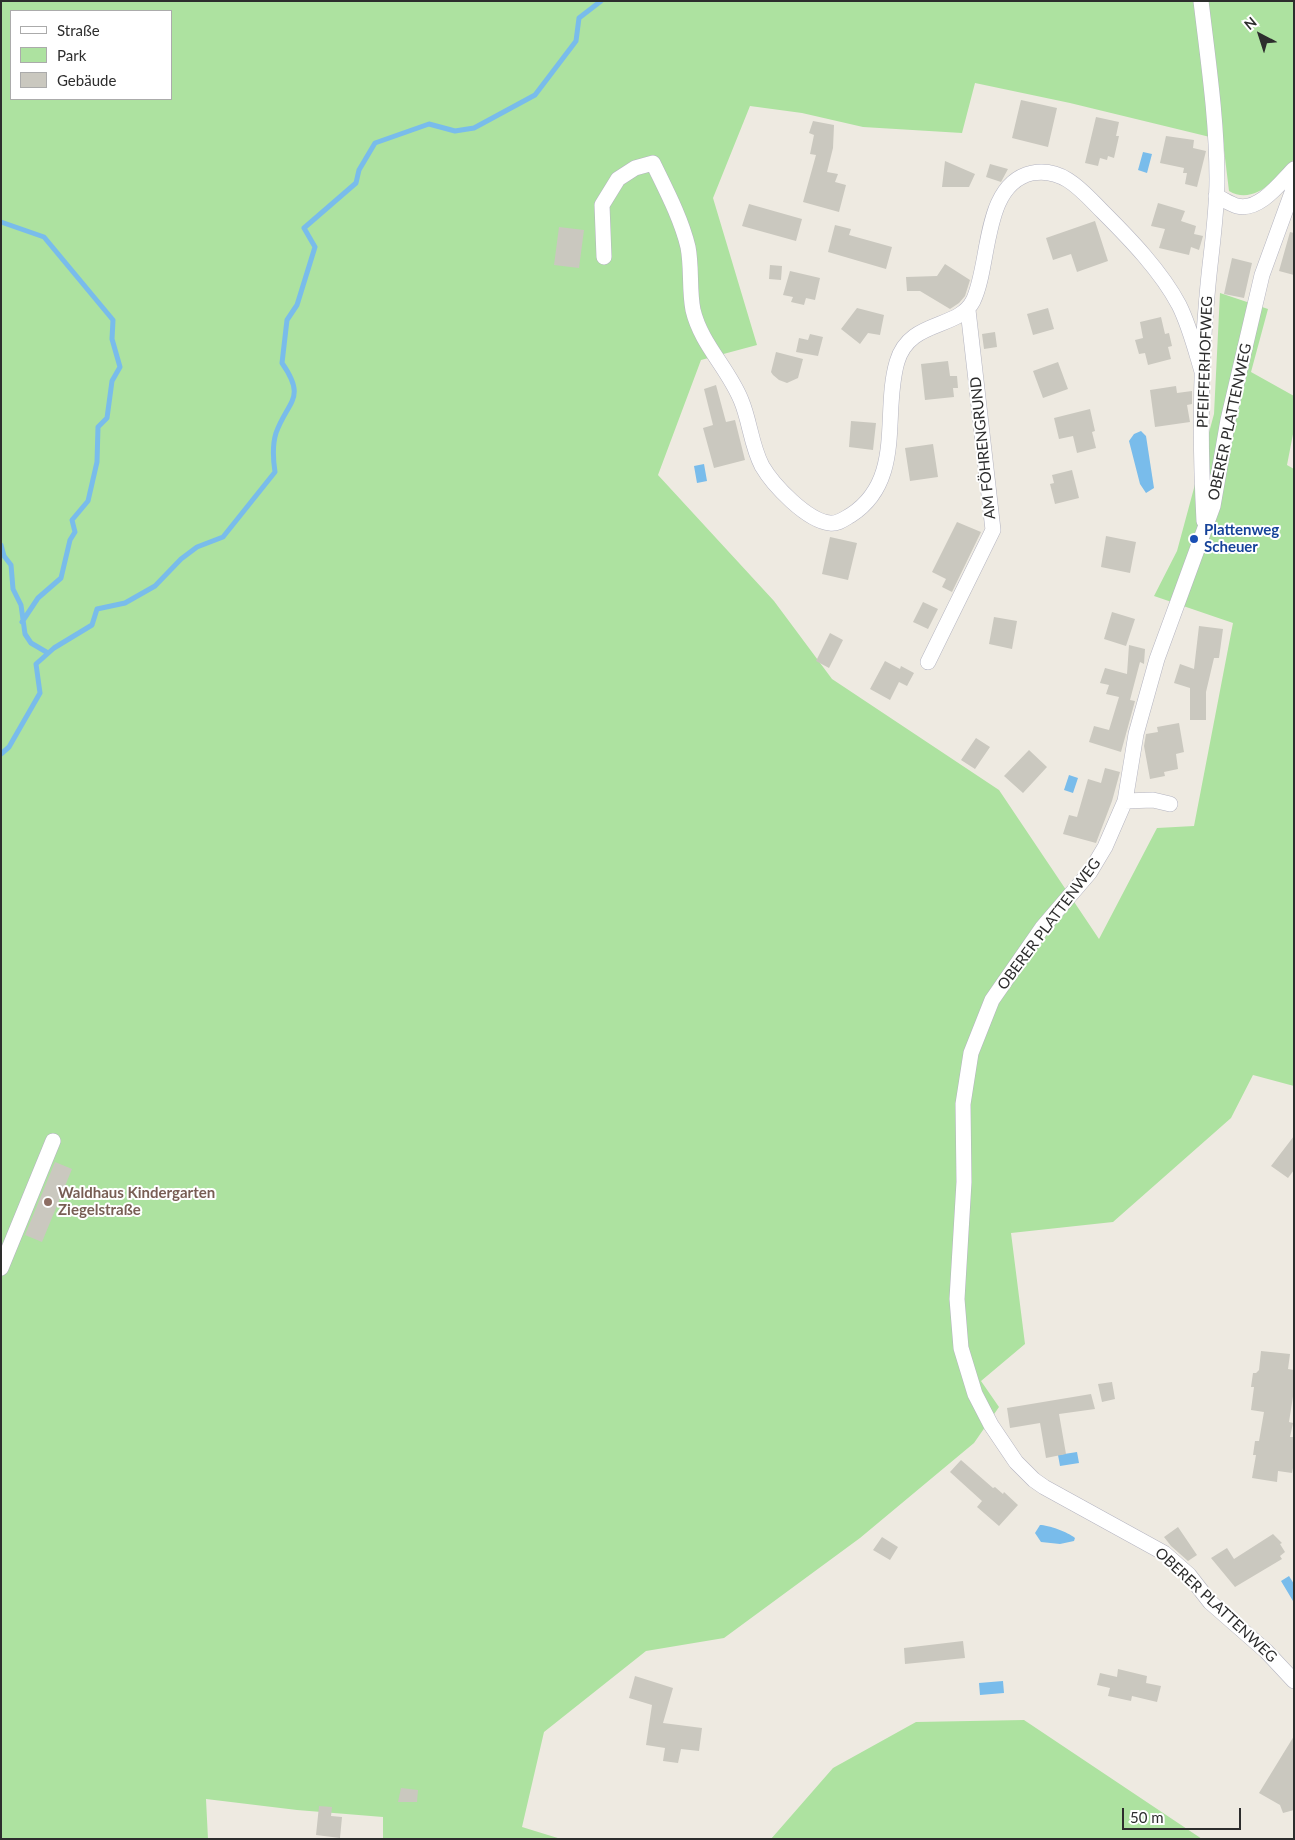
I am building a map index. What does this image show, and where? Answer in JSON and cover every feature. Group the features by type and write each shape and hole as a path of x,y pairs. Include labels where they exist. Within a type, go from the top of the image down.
{"street":[{"name":"PFEIFFERHOFWEG","path":"1201,1 1213,109 1216,196 1216,221 1207,297 1203,375 1204,530"},
{"path":"604,257 602,205 618,178 635,168 653,163 673,206 688,248 693,309 703,338 723,366 742,401 761,465 788,497 805,512 830,523 840,522 859,510 871,496 883,473 888,454 896,366 902,347 918,334 968,310"},
{"path":"1216,196 1238,207 1250,206 1260,201 1294,169"},
{"name":"AM FÖHRENGRUND","path":"928,662 993,530 968,310 975,298 994,215 1007,187 1026,174 1040,172 1057,173 1074,183 1112,220 1164,282 1179,305 1203,375"},
{"name":"OBERER PLATTENWEG","path":"1294,187 1262,275 1228,420 1212,506 1157,659 1136,734 1125,801 1105,847 1090,872 1042,928 992,1000 971,1053 963,1114 964,1182 957,1299 961,1348 975,1394 1016,1462 1034,1480 1164,1553 1189,1575 1210,1602 1266,1651 1294,1681"},
{"path":"1125,801 1152,800 1170,804"},
{"path":"1,1268 53,1141"}],"green space":[{"path":"1,1 1195,1 1210,137 1070,103 975,83 962,133 863,127 802,113 750,106 713,198 757,345 701,360 658,475 774,601 832,679 999,790 1099,939 1157,828 1194,826 1233,623 1154,596 1177,551 1214,414 1220,293 1268,309 1251,372 1294,396 1294,429 1287,465 1294,469 1294,1086 1253,1075 1231,1118 1113,1222 1011,1233 1025,1344 981,1381 999,1407 974,1443 860,1538 724,1638 646,1651 544,1732 522,1827 561,1839 383,1839 383,1817 297,1810 206,1799 208,1839 1,1839"},
{"path":"1206,1 1294,1 1294,159 1265,188 1247,195 1238,195 1229,191"},
{"path":"1024,1720 1202,1839 771,1839 833,1768 916,1722"}],"water":[{"path":"1143,152 1152,154 1147,173 1138,170"},
{"path":"1141,431 1146,436 1154,488 1146,493 1140,484 1129,441 1134,434"},
{"path":"704,464 707,481 697,483 694,466"},
{"path":"1069,775 1078,778 1073,793 1064,790"},
{"path":"1077,1452 1079,1463 1060,1466 1058,1455"},
{"path":"1040,1525 1068,1533 1075,1538 1074,1541 1060,1544 1041,1542 1035,1533"},
{"path":"1289,1576 1294,1584 1293,1601 1281,1581"},
{"path":"1003,1681 1004,1693 980,1695 979,1683"}],"building":[{"path":"1021,100 1057,108 1048,147 1012,138"},
{"path":"1096,117 1119,122 1116,136 1119,136 1114,158 1108,156 1107,160 1100,158 1098,166 1085,163"},
{"path":"813,121 834,125 833,148 827,172 838,174 835,182 846,185 839,212 803,202 816,155 810,154 814,135 809,133"},
{"path":"1166,136 1194,140 1193,148 1206,151 1197,187 1185,184 1187,173 1183,173 1184,168 1160,163"},
{"path":"945,161 975,174 969,187 942,187"},
{"path":"990,164 1008,169 1001,182 986,177"},
{"path":"1158,203 1185,211 1181,221 1196,226 1194,234 1203,236 1199,250 1191,247 1189,255 1159,248 1165,229 1151,226"},
{"path":"749,204 802,219 796,241 742,226"},
{"path":"1095,221 1108,261 1077,272 1071,254 1053,260 1046,238"},
{"path":"835,225 851,229 849,235 892,247 886,269 828,252"},
{"path":"559,227 584,230 579,268 554,265"},
{"path":"1290,232 1294,233 1294,275 1279,271"},
{"path":"1232,258 1252,263 1244,298 1224,294"},
{"path":"945,264 970,280 965,296 959,303 950,309 920,291 907,291 906,277 937,276"},
{"path":"770,265 782,266 781,280 769,279"},
{"path":"790,271 820,278 815,300 806,298 804,305 791,302 793,297 783,295"},
{"path":"857,308 884,315 880,335 868,333 860,344 841,329"},
{"path":"1048,308 1054,329 1033,335 1027,314"},
{"path":"1161,317 1165,334 1169,333 1172,346 1168,347 1171,359 1148,365 1145,353 1139,354 1135,340 1143,338 1140,322"},
{"path":"995,332 997,347 984,349 982,334"},
{"path":"810,334 823,337 818,356 796,352 799,338 808,340"},
{"path":"776,352 803,359 798,378 787,383 773,375 771,372"},
{"path":"948,361 950,376 957,376 958,388 953,388 954,397 925,400 921,364"},
{"path":"1058,362 1068,389 1043,398 1033,371"},
{"path":"716,385 726,422 735,420 745,460 714,468 703,428 713,425 704,389"},
{"path":"1176,386 1177,393 1192,391 1192,404 1187,405 1190,422 1155,427 1150,390"},
{"path":"1090,409 1095,431 1092,432 1096,448 1077,453 1073,436 1059,439 1054,418"},
{"path":"851,421 876,423 873,450 849,447"},
{"path":"933,444 938,477 910,481 905,448"},
{"path":"1072,470 1079,498 1055,504 1050,484 1054,483 1052,475"},
{"path":"957,522 981,532 952,592 942,587 946,579 932,572"},
{"path":"1106,536 1136,542 1130,573 1101,567"},
{"path":"830,537 857,543 848,580 822,574"},
{"path":"923,602 938,609 928,629 913,622"},
{"path":"1112,612 1135,619 1126,646 1104,639"},
{"path":"994,617 1017,621 1012,649 989,644"},
{"path":"1199,626 1223,629 1219,658 1214,658 1206,692 1206,720 1190,720 1190,688 1174,683 1180,664 1194,669"},
{"path":"830,633 843,640 829,668 816,661"},
{"path":"1129,645 1145,649 1144,664 1140,662 1130,700 1135,701 1121,752 1089,742 1094,726 1109,730 1119,697 1106,694 1109,685 1100,683 1105,668 1127,674"},
{"path":"885,661 900,669 901,666 914,673 907,686 899,682 890,700 870,689"},
{"path":"1179,723 1184,752 1176,754 1178,769 1164,772 1165,776 1150,779 1144,746 1146,734 1158,732 1157,727"},
{"path":"976,738 990,747 975,769 961,760"},
{"path":"1029,750 1047,767 1023,793 1004,776"},
{"path":"1105,768 1120,772 1112,801 1096,843 1063,834 1069,815 1077,817 1088,779 1101,783"},
{"path":"1294,1136 1294,1170 1288,1178 1271,1166"},
{"name":"Waldhaus Kindergarten Ziegelstraße","path":"55,1162 72,1169 42,1242 25,1235"},
{"path":"1261,1351 1290,1354 1288,1369 1294,1370 1294,1390 1289,1422 1293,1423 1290,1437 1294,1437 1294,1463 1292,1473 1278,1471 1277,1482 1252,1478 1256,1455 1253,1455 1255,1441 1259,1441 1264,1412 1251,1410 1254,1387 1251,1387 1253,1373 1259,1370"},
{"path":"1112,1382 1115,1399 1102,1402 1098,1384"},
{"path":"1091,1394 1095,1409 1059,1414 1066,1454 1046,1458 1040,1423 1010,1428 1007,1408"},
{"path":"961,1460 993,1488 995,1487 1003,1494 1004,1492 1018,1505 999,1526 977,1507 982,1501 950,1472"},
{"path":"1178,1527 1197,1555 1188,1561 1164,1537"},
{"path":"1273,1534 1282,1543 1280,1544 1285,1552 1280,1556 1282,1559 1235,1587 1211,1558 1227,1548 1234,1559"},
{"path":"882,1537 898,1547 890,1560 873,1550"},
{"path":"963,1641 965,1658 905,1664 904,1648"},
{"path":"1118,1669 1147,1676 1146,1683 1161,1686 1157,1702 1132,1696 1131,1701 1108,1696 1110,1688 1097,1685 1100,1673 1117,1677"},
{"path":"635,1676 673,1688 663,1723 702,1728 699,1751 681,1749 678,1763 663,1761 665,1748 646,1745 652,1705 629,1698"},
{"path":"1294,1736 1294,1810 1283,1813 1280,1805 1259,1793"},
{"path":"401,1788 418,1790 417,1802 398,1802"},
{"path":"319,1806 332,1807 331,1816 342,1817 340,1838 316,1835"}],"waterway":[{"path":"1,754 9,747 40,693 36,664 54,648 92,625 97,609 125,603 155,586 181,559 197,547 223,537 275,472 273,452 276,433 290,406 294,392 293,384 282,363 287,320 297,305 315,247 304,228 356,183 359,170 375,143 429,124 455,131 474,128 535,95 576,41 579,18 601,1"},
{"path":"1,222 44,237 113,320 112,339 120,367 112,381 107,418 98,427 97,462 88,501 72,520 75,532 70,540 61,578 38,598 22,622"},
{"path":"1,545 4,556 11,565 13,589 21,605 25,634 31,643 48,653"}],"place":[{"name":"Plattenweg Scheuer","path":"1194,539"},
{"name":"Waldhaus Kindergarten Ziegelstraße","path":"48,1202"}]}
